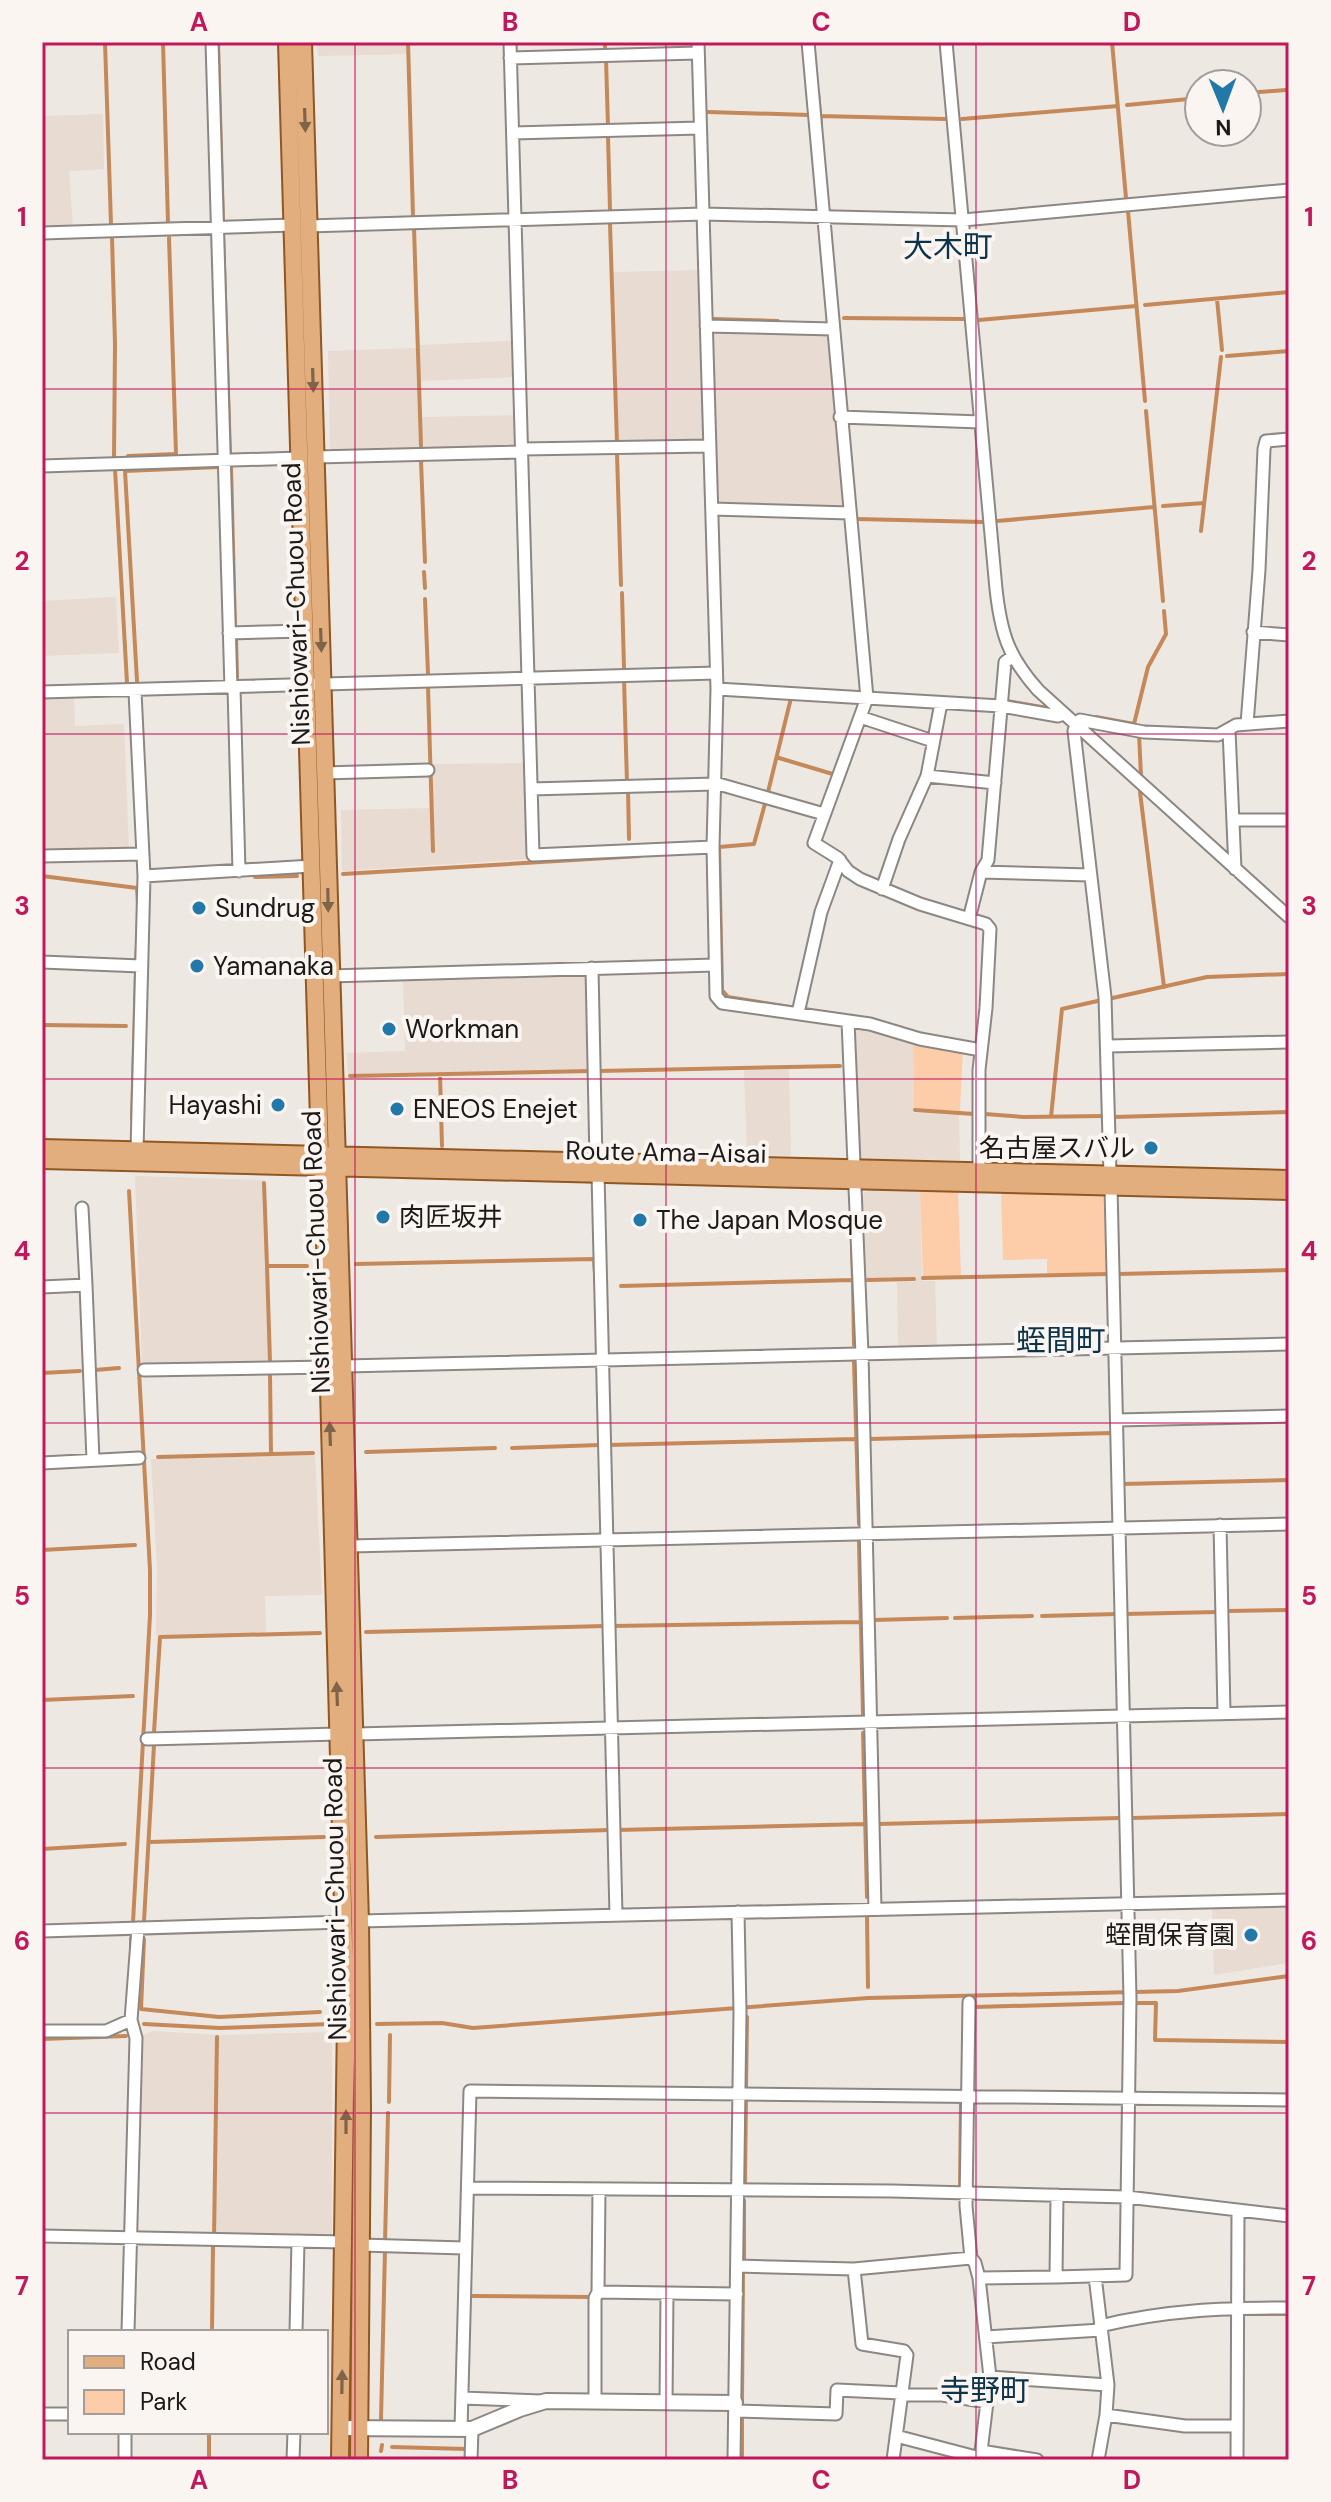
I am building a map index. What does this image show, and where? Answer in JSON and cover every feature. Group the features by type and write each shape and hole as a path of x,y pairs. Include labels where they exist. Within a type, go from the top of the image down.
{"main road":[{"name":"Nishiowari-Chuou Road","path":"287,42 300,226 315,685 312,866 329,1161 347,1734 352,1922 346,2017 359,2460"},
{"name":"Nishiowari-Chuou Road","path":"300,226 303,42"},
{"name":"Nishiowari-Chuou Road","path":"308,458 305,631 315,685 324,773 330,976 329,1161"},
{"name":"Route Ama-Aisai","path":"42,1148 329,1161"},
{"name":"Route Ama-Aisai","path":"42,1160 329,1161 1110,1180 1289,1179"},
{"name":"Route Ama-Aisai","path":"854,1174 979,1171 1289,1191"},
{"name":"Nishiowari-Chuou Road","path":"336,1367 350,1546 347,1734"},
{"name":"Nishiowari-Chuou Road","path":"340,2460 336,2423 353,2244"}],"street":[{"path":"212,42 239,871"},
{"path":"510,42 533,855 713,847"},
{"path":"808,42 867,698 814,843 840,860 848,871 882,889 986,924 990,929 981,1050 979,1171"},
{"path":"946,42 1000,621 1012,657 1038,690 1289,917"},
{"path":"510,58 698,47 717,689 713,847 716,996 722,1003 870,1024 920,1039 981,1050"},
{"path":"513,133 700,128"},
{"path":"42,233 703,214 963,220 1289,190"},
{"path":"706,326 833,329"},
{"path":"840,417 981,422"},
{"path":"1247,724 1259,570 1264,449 1266,441 1289,439"},
{"path":"42,466 710,446"},
{"path":"712,509 850,513"},
{"path":"229,633 305,631"},
{"path":"1253,632 1289,635"},
{"path":"969,919 981,872 988,860 1005,662 1012,657"},
{"path":"42,692 135,692 716,673"},
{"path":"717,689 1001,706 1058,716 1064,714"},
{"path":"135,692 144,876 137,1150"},
{"path":"882,889 899,839 927,776 941,703"},
{"path":"860,717 933,741"},
{"path":"979,2278 1126,2275 1130,1990 1108,1046 1074,731 1080,720 1159,733 1218,735 1236,725 1289,721"},
{"path":"1229,730 1235,869"},
{"path":"324,773 428,770"},
{"path":"927,776 995,783"},
{"path":"531,789 715,783 824,814"},
{"path":"1233,820 1289,820"},
{"path":"42,856 143,854"},
{"path":"798,1013 821,912 840,860"},
{"path":"144,876 312,866"},
{"path":"981,872 1090,875"},
{"path":"42,962 141,966"},
{"path":"330,976 715,965"},
{"path":"592,968 616,1915"},
{"path":"848,1021 862,1354 875,1909"},
{"path":"1108,1046 1289,1042"},
{"path":"82,1208 93,1460"},
{"path":"42,1287 86,1285"},
{"path":"144,1370 1289,1344"},
{"path":"1117,1420 1289,1416"},
{"path":"42,1463 139,1458"},
{"path":"350,1546 1289,1524"},
{"path":"1220,1525 1224,1713"},
{"path":"147,1739 1289,1712"},
{"path":"42,1931 1289,1900"},
{"path":"734,2460 740,2094 738,1912"},
{"path":"128,2330 136,2038 131,2020 138,1928"},
{"path":"969,2002 966,2193 971,2258 979,2278 990,2377 980,2456"},
{"path":"42,2031 106,2031 131,2020"},
{"path":"471,2460 462,2398 470,2091 1289,2100"},
{"path":"468,2188 1127,2197 1289,2216"},
{"path":"595,2402 599,2189"},
{"path":"1056,2277 1057,2195"},
{"path":"1237,2460 1238,2210"},
{"path":"42,2236 464,2248"},
{"path":"296,2330 298,2241"},
{"path":"737,2266 854,2269 971,2258"},
{"path":"854,2269 862,2344 904,2351 907,2355 893,2460"},
{"path":"1095,2276 1108,2385 1098,2460"},
{"path":"598,2292 737,2294"},
{"path":"666,2403 667,2293"},
{"path":"986,2337 1063,2334 1178,2310 1289,2308"},
{"path":"990,2377 1108,2385"},
{"path":"462,2398 666,2403 836,2414 837,2390 942,2395 988,2402"},
{"path":"336,2423 360,2428 466,2429 546,2401"},
{"path":"42,2414 68,2414"},
{"path":"1106,2415 1185,2426 1237,2426"},
{"path":"125,2434 125,2460"},
{"path":"293,2460 294,2434"},
{"path":"896,2436 980,2456 1037,2460"}],"shaded area":[{"path":"317,42 406,42 407,54 318,56"},
{"path":"103,114 104,169 69,171 73,227 42,228 42,116"},
{"path":"701,270 704,440 619,444 613,272"},
{"path":"717,331 824,334 829,338 844,505 839,508 721,505 718,500 713,334"},
{"path":"512,341 515,377 420,381 419,345"},
{"path":"416,348 419,449 334,451 330,448 328,351"},
{"path":"516,415 517,441 513,446 422,449 421,417"},
{"path":"116,597 119,653 42,656 42,601"},
{"path":"74,697 75,726 124,724 129,850 42,852 42,698"},
{"path":"528,763 530,859 342,871 341,810 433,808 432,764"},
{"path":"587,974 591,1069 348,1075 347,1053 405,1051 403,979"},
{"path":"856,1026 913,1041 914,1113 959,1115 960,1160 863,1159 857,1153"},
{"path":"789,1069 791,1156 747,1155 744,1070"},
{"path":"135,1176 263,1180 269,1364 142,1367"},
{"path":"868,1190 920,1191 922,1281 935,1281 937,1347 898,1348 897,1282 914,1282 914,1278 865,1278 863,1194"},
{"path":"315,1455 322,1595 265,1596 266,1634 156,1636 157,1568 151,1459"},
{"name":"蛭間保育園","path":"1289,1904 1289,1963 1214,1975 1212,1906"},
{"path":"153,2031 221,2035 332,2032 332,2238 215,2237 217,2114 136,2114 138,2037"}],"green space":[{"path":"913,1041 963,1050 960,1111 914,1108"},
{"path":"920,1191 958,1192 961,1276 923,1277"},
{"path":"1001,1193 1106,1196 1109,1200 1110,1273 1047,1274 1047,1259 1003,1260"}],"waterway":[{"path":"105,42 111,224"},
{"path":"163,42 168,223"},
{"path":"218,42 223,221"},
{"path":"408,42 413,216"},
{"path":"605,42 605,51"},
{"path":"1112,42 1126,198"},
{"path":"606,59 608,127"},
{"path":"1263,92 1286,90"},
{"path":"818,93 821,124"},
{"path":"1127,105 1183,100"},
{"path":"962,119 1118,106"},
{"path":"708,112 809,115"},
{"path":"820,116 945,119"},
{"path":"608,136 610,210"},
{"path":"1128,211 1145,401"},
{"path":"610,224 617,443"},
{"path":"414,228 421,446"},
{"path":"223,234 230,454"},
{"path":"112,237 114,458"},
{"path":"128,456 176,454 169,238"},
{"path":"1145,305 1289,292"},
{"path":"1217,299 1222,350"},
{"path":"979,320 1136,306"},
{"path":"844,318 964,319"},
{"path":"714,319 778,321"},
{"path":"1227,356 1289,351"},
{"path":"1201,531 1221,357"},
{"path":"1146,411 1163,601"},
{"path":"617,454 621,585"},
{"path":"421,461 425,562"},
{"path":"231,466 235,628"},
{"path":"137,681 125,471 219,467"},
{"path":"115,469 127,683"},
{"path":"1163,506 1204,503"},
{"path":"997,521 1154,507"},
{"path":"856,519 983,522"},
{"path":"424,572 425,588"},
{"path":"622,593 624,668"},
{"path":"425,599 428,674"},
{"path":"1096,717 1134,724 1148,667 1166,634 1164,611"},
{"path":"236,637 237,678"},
{"path":"624,679 627,783"},
{"path":"428,687 433,851"},
{"path":"768,792 791,698"},
{"path":"1007,701 1047,708"},
{"path":"1139,734 1141,776"},
{"path":"779,758 836,775"},
{"path":"628,790 629,839"},
{"path":"1140,792 1164,987"},
{"path":"766,800 754,844 719,847 722,990 728,997 796,1008"},
{"path":"343,874 640,856"},
{"path":"42,876 137,888 138,904"},
{"path":"255,877 297,876"},
{"path":"136,962 137,945"},
{"path":"132,1120 136,969"},
{"path":"1108,999 1207,977 1289,974"},
{"path":"1051,1117 1062,1009 1102,1000"},
{"path":"42,1025 126,1026"},
{"path":"599,1071 840,1066"},
{"path":"350,1076 590,1071"},
{"path":"440,1074 442,1146"},
{"path":"915,1110 974,1114"},
{"path":"1114,1117 1289,1112"},
{"path":"985,1114 1105,1116"},
{"path":"264,1183 267,1266 307,1266"},
{"path":"129,1191 150,1570 133,1922"},
{"path":"852,1247 853,1280"},
{"path":"356,1264 594,1259 596,1287"},
{"path":"267,1266 270,1362"},
{"path":"1118,1274 1289,1270"},
{"path":"923,1278 1108,1274"},
{"path":"867,1280 914,1279"},
{"path":"621,1286 853,1280 854,1345"},
{"path":"854,1362 859,1524"},
{"path":"95,1370 119,1368"},
{"path":"42,1373 80,1371"},
{"path":"270,1375 271,1454"},
{"path":"870,1439 1112,1435"},
{"path":"608,1445 856,1439"},
{"path":"512,1448 600,1445"},
{"path":"366,1452 495,1448"},
{"path":"158,1457 313,1453"},
{"path":"1122,1484 1289,1480"},
{"path":"859,1542 863,1714"},
{"path":"42,1550 135,1545"},
{"path":"1227,1611 1289,1610"},
{"path":"1125,1614 1218,1612"},
{"path":"1042,1616 1117,1614"},
{"path":"955,1618 1032,1616"},
{"path":"874,1620 947,1618"},
{"path":"613,1626 860,1622"},
{"path":"366,1632 605,1626"},
{"path":"154,1732 160,1637 320,1633"},
{"path":"42,1700 133,1696"},
{"path":"863,1733 867,1897"},
{"path":"144,1921 154,1745"},
{"path":"1132,1818 1289,1814"},
{"path":"878,1824 1120,1818"},
{"path":"617,1830 865,1824"},
{"path":"376,1837 610,1830"},
{"path":"150,1842 324,1837"},
{"path":"42,1849 125,1844"},
{"path":"867,1917 868,1987"},
{"path":"131,1938 131,1948"},
{"path":"144,1939 141,2009 219,2017 320,2012"},
{"path":"377,2024 442,2023 473,2028 868,1998 1178,1991 1289,1976"},
{"path":"975,2007 1124,2003"},
{"path":"1134,2003 1156,2003 1155,2040 1289,2042"},
{"path":"746,2088 747,2017"},
{"path":"144,2024 220,2028 331,2024"},
{"path":"389,2102 390,2035"},
{"path":"42,2039 126,2036"},
{"path":"214,2238 217,2037"},
{"path":"745,2182 746,2097"},
{"path":"960,2188 961,2101"},
{"path":"1139,2104 1152,2104"},
{"path":"385,2243 388,2113"},
{"path":"744,2200 744,2260"},
{"path":"212,2330 213,2245 226,2245"},
{"path":"381,2419 385,2250"},
{"path":"742,2405 743,2272"},
{"path":"472,2296 591,2297"},
{"path":"1244,2314 1289,2314"},
{"path":"742,2418 742,2460"},
{"path":"209,2434 209,2460"},
{"path":"381,2451 382,2445"},
{"path":"392,2447 467,2449"}],"place":[{"name":"Sundrug","path":"199,908"},
{"name":"Yamanaka","path":"197,966"},
{"name":"Workman","path":"389,1029"},
{"name":"Hayashi","path":"278,1105"},
{"name":"ENEOS Enejet","path":"397,1109"},
{"name":"名古屋スバル","path":"1151,1148"},
{"name":"肉匠坂井","path":"383,1217"},
{"name":"The Japan Mosque","path":"640,1220"},
{"name":"蛭間保育園","path":"1251,1935"}],"district":[{"name":"大木町","path":"948,246"},
{"name":"蛭間町","path":"1061,1340"},
{"name":"寺野町","path":"985,2390"}]}
